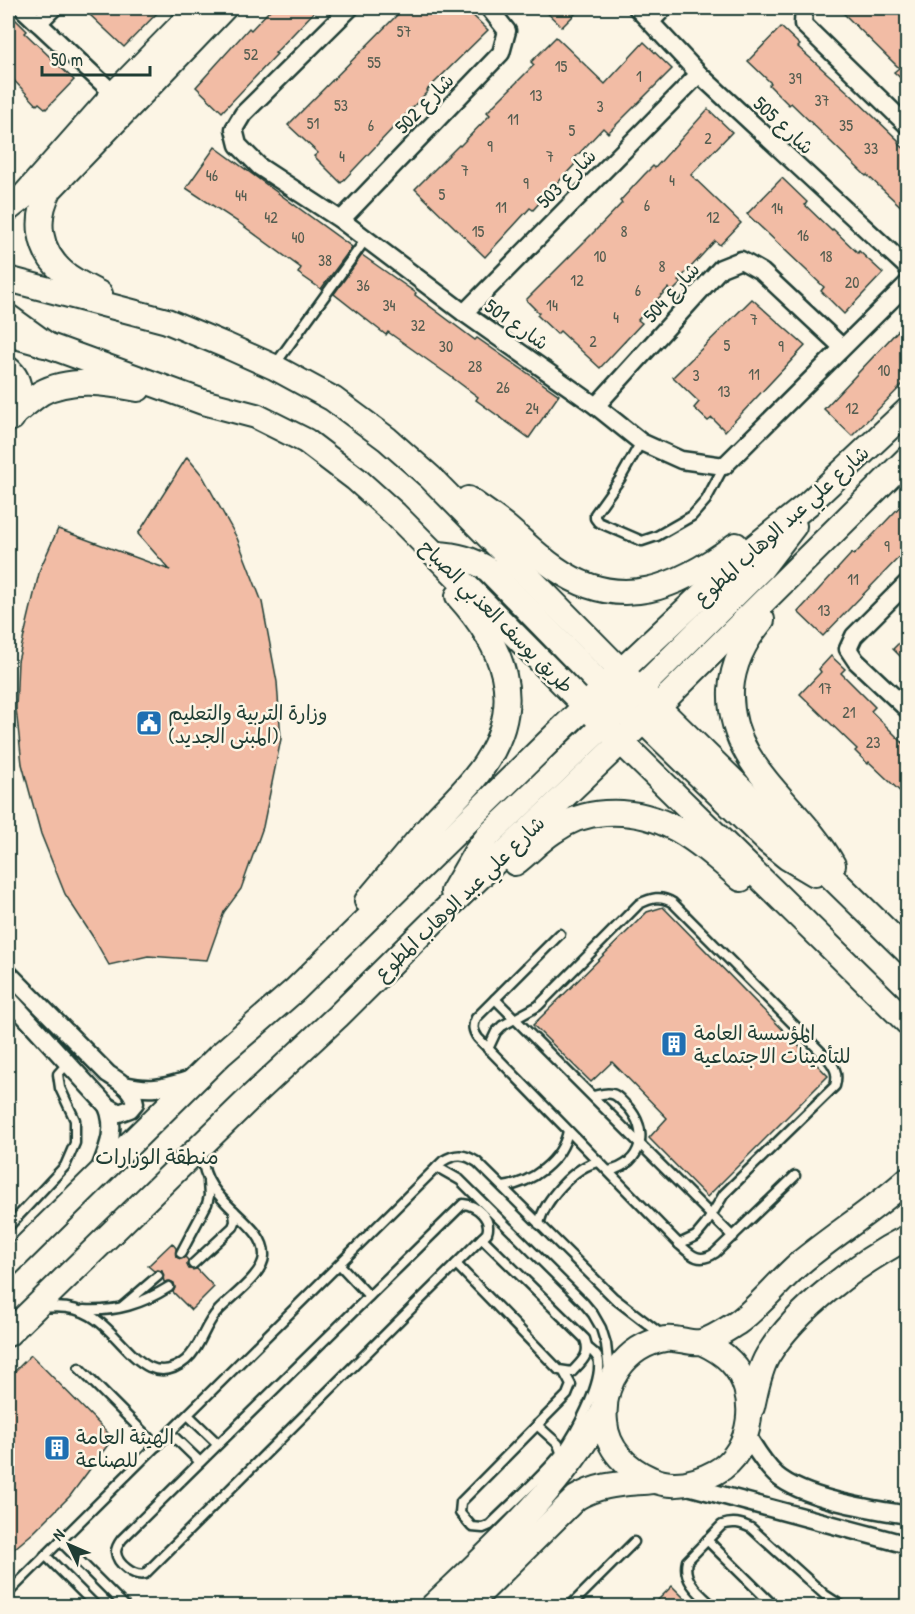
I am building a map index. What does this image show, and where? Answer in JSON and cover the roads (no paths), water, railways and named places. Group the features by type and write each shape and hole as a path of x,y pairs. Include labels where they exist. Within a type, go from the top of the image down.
{"main road":[{"path":"8,318 44,344"}],"street":[{"path":"22,8 114,94"},
{"path":"38,23 53,8"},
{"path":"41,214 31,218 26,217 15,204 114,94 198,8"},
{"path":"224,8 50,189 44,201 40,229 42,242 50,260 66,274 106,298 167,321 274,367 333,399 387,439 430,477 621,671"},
{"name":"شارع 501","path":"350,8 243,114 234,129 238,145 260,167 341,220 464,313 596,406 641,442 681,460 724,466"},
{"name":"شارع 502","path":"341,220 501,53 507,31 489,8"},
{"name":"شارع 505","path":"637,8 699,74 908,268"},
{"path":"651,21 664,8"},
{"path":"804,8 803,24 908,126"},
{"name":"شارع 503","path":"464,313 699,74"},
{"name":"شارع 504","path":"596,406 721,268 741,260 762,272 842,347"},
{"path":"8,279 167,321"},
{"path":"724,466 908,283"},
{"name":"طريق يوسف العذبي الصباح","path":"8,334 44,344 202,402 256,416 306,441 356,479 395,514 586,706 626,706 621,741 908,1023"},
{"path":"8,369 17,379 20,390 11,419"},
{"path":"11,419 42,392 76,382 117,385 202,402"},
{"name":"شارع علي عبد الوهاب المطوع","path":"626,706 621,671 743,556 808,504 908,410"},
{"name":"شارع علي عبد الوهاب المطوع","path":"626,706 838,528 908,458"},
{"path":"430,477 469,500 504,525 554,568 577,582 600,590 627,594 659,589 688,577 731,549 796,498 853,463"},
{"path":"445,910 464,871 489,835 626,706 761,569 787,537 808,504"},
{"path":"296,990 313,964 485,764 496,745 504,722 508,698 505,675 497,652 468,607 424,557 395,514"},
{"path":"838,528 749,635 738,657 732,680 731,704 735,727 743,749 756,769 820,844 842,887 908,952"},
{"path":"436,555 455,555 473,560 489,570 766,841 811,873 842,887"},
{"path":"908,582 854,636 848,649 856,661 908,710"},
{"path":"8,1264 199,1077 296,990 586,706"},
{"name":"شارع علي عبد الوهاب المطوع","path":"8,1334 621,741"},
{"path":"338,1016 420,941 553,831 592,814 636,813 657,819 678,829 855,971"},
{"path":"8,973 108,1074 124,1085 134,1096 135,1103 129,1109 119,1113 107,1106 8,999"},
{"path":"124,1085 146,1090 199,1077"},
{"path":"97,1175 112,1137 112,1118 107,1106"},
{"path":"701,1342 741,1320 799,1264 908,1179"},
{"path":"680,1484 702,1480 721,1469 736,1454 748,1425 760,1374 768,1355 785,1333 823,1295 845,1277 908,1237"},
{"path":"908,1515 818,1496 795,1488 767,1466 748,1425 749,1396 742,1378 732,1363 718,1350 701,1342 667,1339 649,1343 620,1365 610,1381 604,1410 605,1428 612,1446 622,1461 637,1473 653,1480 680,1484 908,1545"},
{"path":"433,1606 496,1546 560,1477 604,1410"},
{"path":"467,1606 576,1498 591,1489 653,1480"}],"lane":[{"path":"274,367 366,239"},
{"path":"641,442 620,479 595,514 595,518 598,522 642,541 657,536 692,516 706,500 724,466"},
{"path":"488,1048 496,1032 502,1026 538,1005 639,904 661,898 673,903 829,1060 836,1072 835,1086 724,1194 696,1236 679,1244"},
{"path":"560,934 473,1023 477,1038 691,1255 701,1259 711,1256 795,1176"},
{"path":"495,999 733,1237"},
{"path":"8,1227 65,1166 75,1143 75,1120 60,1088 58,1074 68,1063"},
{"path":"593,1096 611,1093 618,1096 637,1118 639,1143 633,1160 609,1172"},
{"path":"503,1187 523,1183 537,1174 558,1154 568,1131"},
{"path":"181,1253 209,1196 202,1161 206,1142"},
{"path":"8,1593 437,1167 451,1156 470,1156 614,1298 667,1339"},
{"path":"539,1224 544,1209 553,1196 576,1173 588,1164 599,1161"},
{"path":"437,1167 453,1175 467,1186 583,1302 601,1328 606,1344 610,1381"},
{"path":"80,1310 101,1322 144,1365 160,1371 169,1370 178,1365 194,1351 203,1331 216,1312 255,1274 263,1262 263,1247 260,1240 207,1181"},
{"path":"468,1204 488,1220 489,1227 482,1239 456,1264 145,1574 132,1573 117,1557 117,1547 122,1539 460,1206 468,1204"},
{"path":"192,1264 233,1227 234,1211"},
{"path":"456,1264 559,1370 572,1372 587,1356 588,1348 585,1340 482,1239"},
{"path":"340,1265 369,1296"},
{"path":"118,1309 158,1276"},
{"path":"33,1310 57,1307 80,1310 118,1309 153,1297 169,1287"},
{"path":"564,1372 571,1385 567,1395 461,1502 459,1507 461,1517 472,1527 483,1528 490,1525 561,1452 574,1434 596,1386 599,1362 596,1355 588,1348"},
{"path":"79,1368 157,1446"},
{"path":"188,1415 218,1444"},
{"path":"537,1425 558,1444 561,1452"},
{"path":"171,1433 200,1462"},
{"path":"713,1606 692,1586 685,1568 687,1561 707,1540 722,1526 729,1523 740,1523 751,1528 825,1595 842,1606"},
{"path":"707,1540 774,1606"},
{"path":"60,1541 125,1606"},
{"path":"570,1606 634,1542"},
{"path":"45,1555 96,1606"}],"place":[{"name":"وزارة التربية والتعليم (المبنى الجديد)","path":"149,723"},
{"name":"المؤسسة العامة للتأمينات الاجتماعية","path":"674,1044"},
{"name":"الهيئة العامة للصناعة","path":"57,1448"}],"district":[{"name":"منطقة الوزارات","path":"157,1156"}]}
